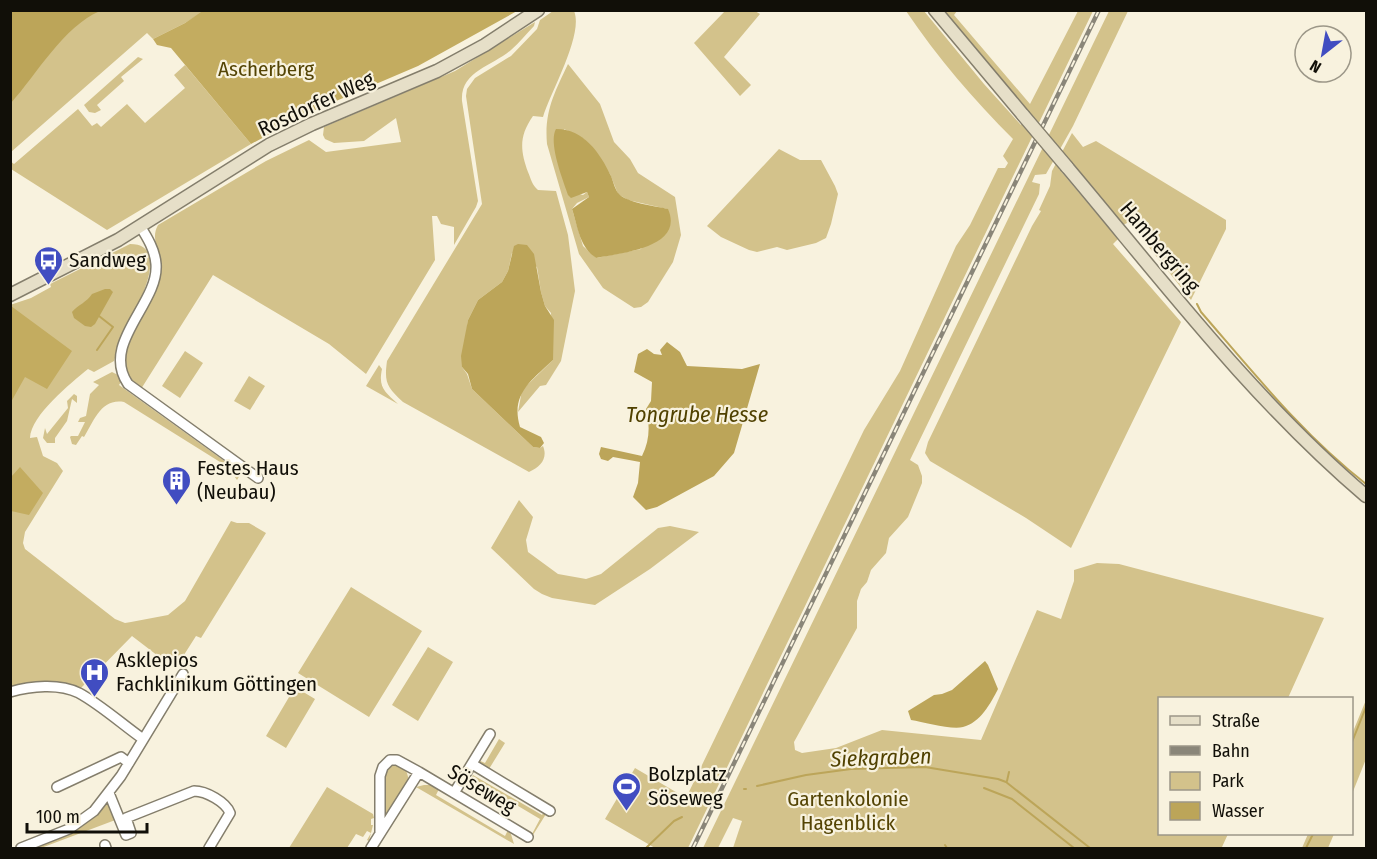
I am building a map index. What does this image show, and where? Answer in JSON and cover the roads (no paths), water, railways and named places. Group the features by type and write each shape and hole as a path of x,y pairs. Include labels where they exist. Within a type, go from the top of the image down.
{"main road":[{"name":"Rosdorfer Weg","path":"14,292 78,259 116,236 140,226 269,145 312,124 437,71 485,45 538,10"},
{"name":"Hambergring","path":"935,10 1246,379 1307,443 1366,496"}],"street":[{"path":"140,226 152,248 157,264 152,286 122,346 120,365 124,379 258,478"},
{"path":"21,849 59,834 80,823 94,811 109,794 129,764 183,675"},
{"path":"10,692 32,687 52,687 78,693 143,739"},
{"path":"454,793 490,734"},
{"path":"57,787 121,757 129,764"},
{"name":"Söseweg","path":"380,834 380,776 383,767 390,760 397,760 528,837"},
{"path":"472,764 550,811"},
{"path":"371,849 419,772"},
{"path":"109,794 126,835 131,833 126,819 194,791 203,792 226,806 230,813 209,849"}],"water":[{"path":"11,10 100,11 87,18 62,39 11,103"},
{"path":"556,129 575,133 590,144 602,159 617,191 622,196 634,202 668,209 671,222 667,232 659,240 634,251 596,258 590,253 580,236 572,209 589,197 587,192 571,198 568,195 555,152"},
{"path":"527,245 534,254 545,306 554,320 553,360 531,381 518,405 520,427 541,437 544,443 540,448 533,447 472,389 468,374 462,367 461,356 468,320 478,300 502,282 508,271 514,246"},
{"path":"105,289 113,292 95,324 91,327 85,326 74,318 72,312 74,310 92,294"},
{"name":"Tongrube Hesse","path":"667,342 680,352 687,366 742,369 760,364 734,453 714,476 657,507 646,510 633,497 638,483 640,462 613,457 608,461 601,459 599,454 601,447 642,456 648,438 646,409 651,401 652,382 634,372 638,354 647,349 654,354 662,355 660,350"},
{"path":"985,661 998,689 988,706 975,721 958,728 911,720 908,711 934,695 952,690"}],"waterway":[{"path":"1197,304 1201,312 1279,402 1321,445 1366,484"},
{"path":"97,350 113,327 99,316"},
{"path":"1353,740 1366,707"},
{"name":"Siekgraben","path":"757,786 806,775 851,769 925,767 998,779 1006,782 1090,848"},
{"path":"1007,781 1009,772"},
{"path":"984,788 1012,799 1074,848"},
{"path":"646,848 674,821 682,817"},
{"path":"1306,848 1312,835"}],"railway":[{"path":"693,848 1099,10"}],"place":[{"name":"Sandweg","path":"48,286"},
{"name":"Festes Haus (Neubau)","path":"176,506"},
{"name":"Asklepios Fachklinikum Göttingen","path":"95,698"},
{"name":"Bolzplatz Söseweg","path":"627,812"}],"park label":[{"name":"Ascherberg","path":"266,69"},
{"name":"Gartenkolonie Hagenblick","path":"848,811"}]}
